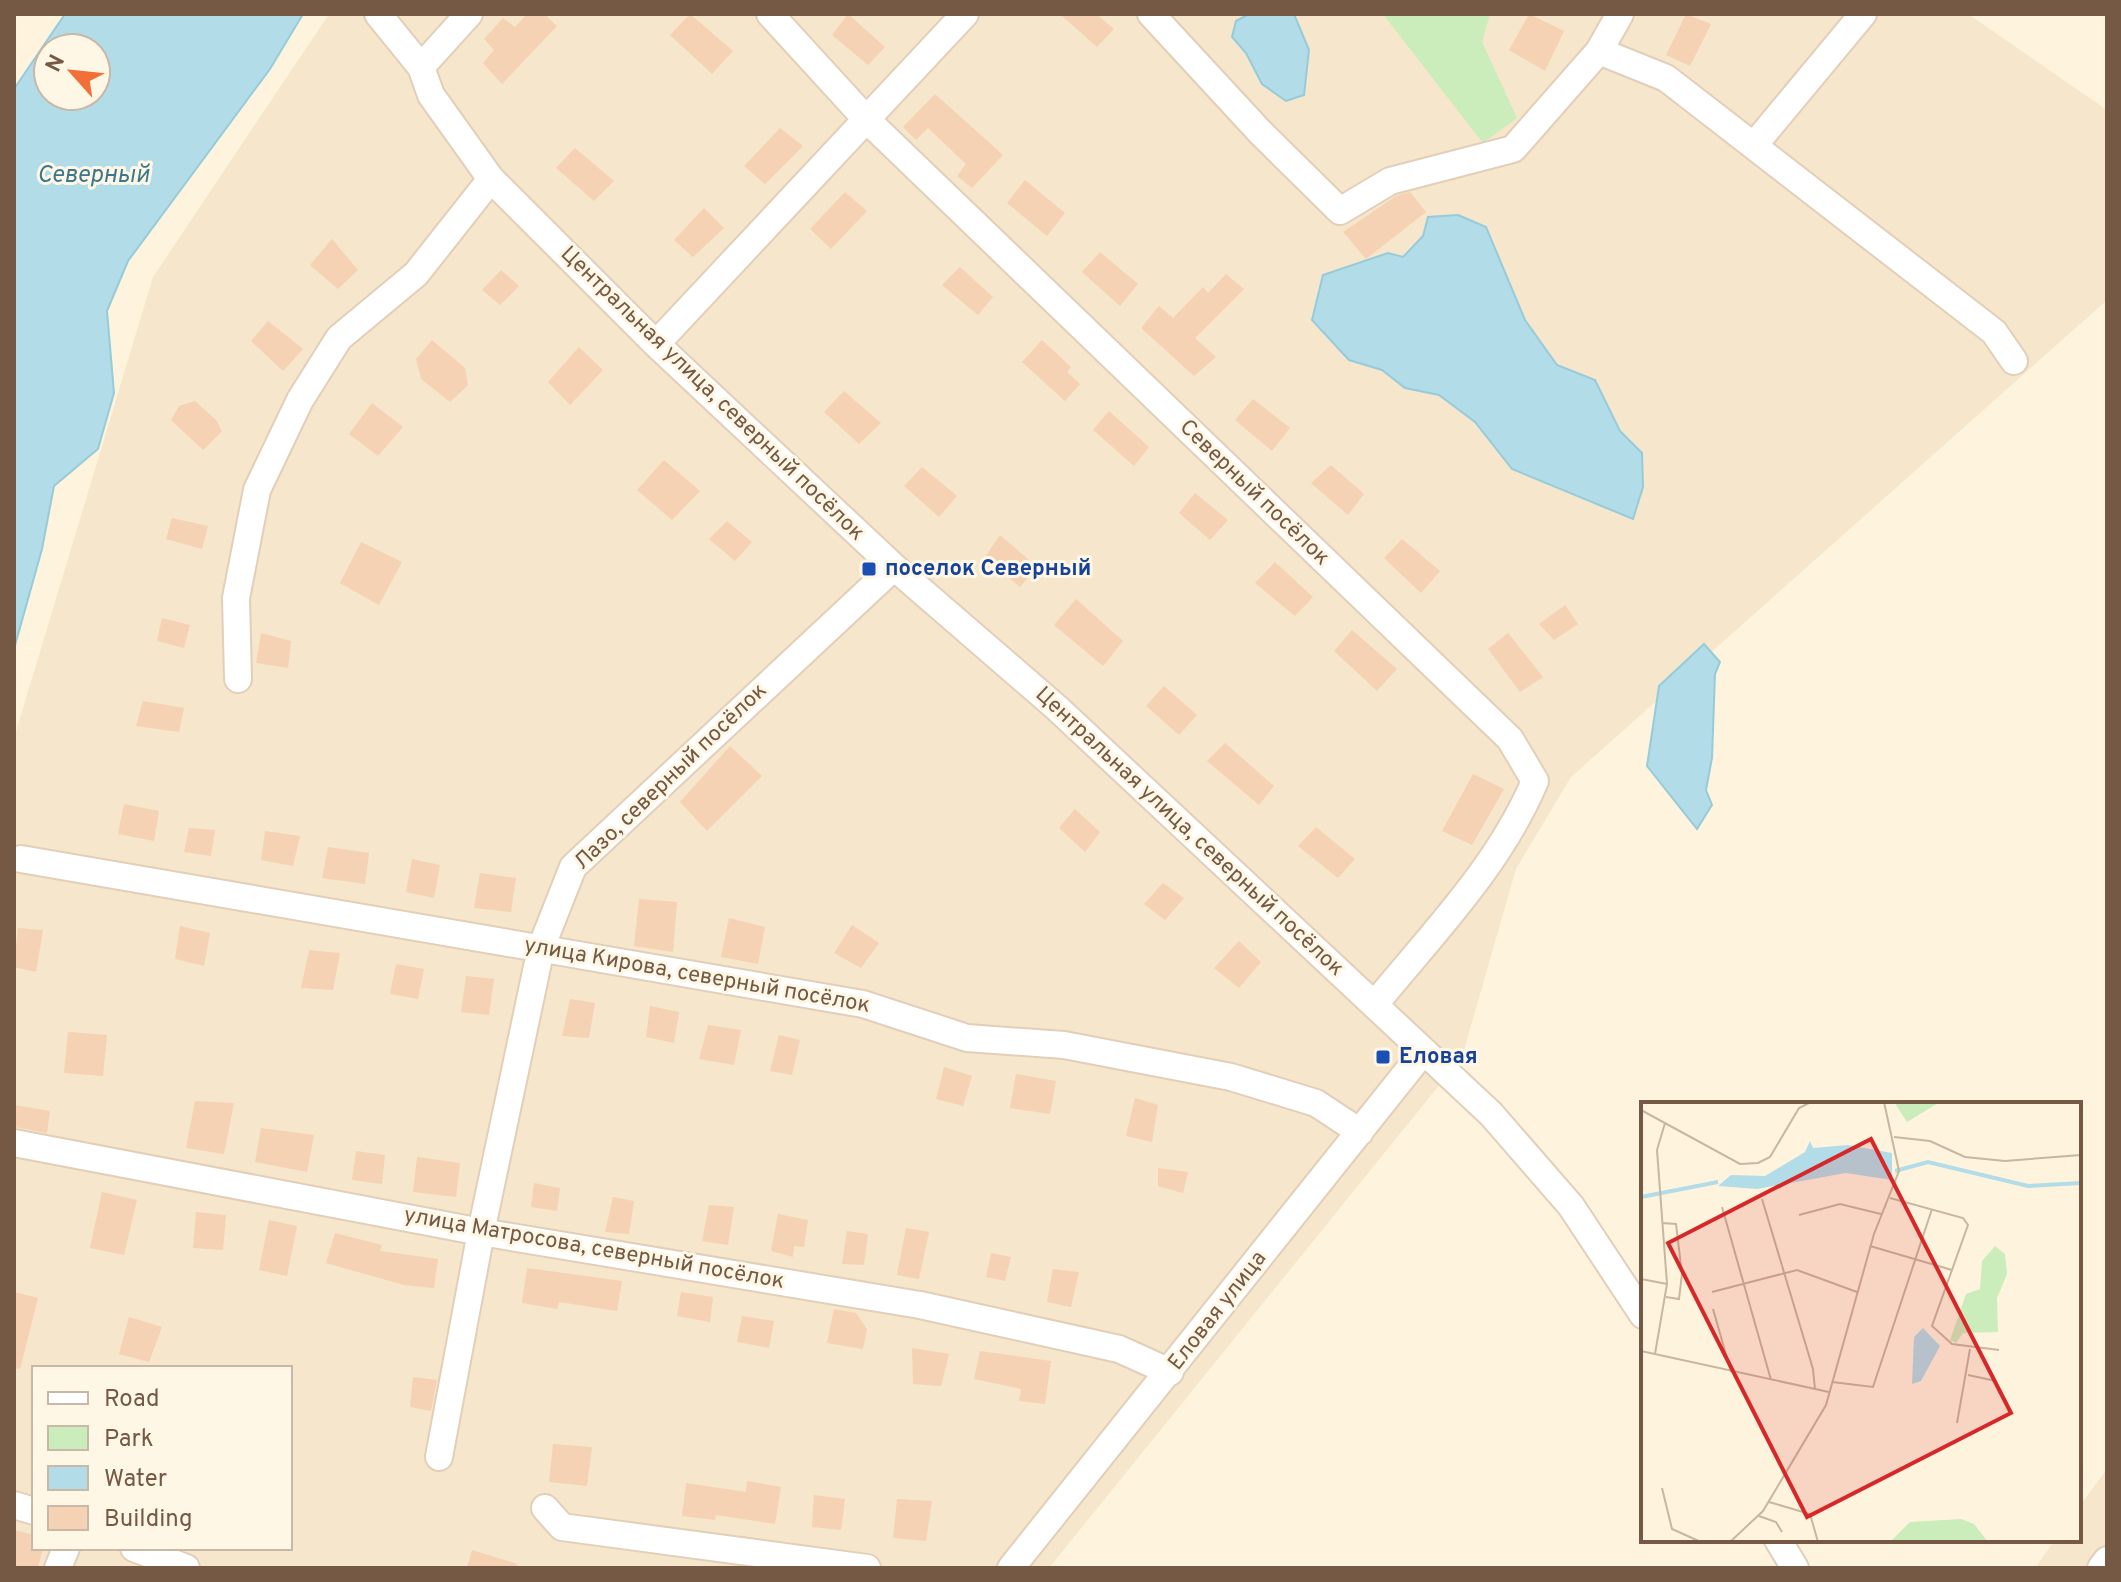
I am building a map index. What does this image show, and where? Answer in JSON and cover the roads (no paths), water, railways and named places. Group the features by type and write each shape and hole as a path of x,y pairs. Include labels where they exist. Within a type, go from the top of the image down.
{"street":[{"name":"Центральная улица, северный посёлок","path":"378,14 421,67 431,95 491,179 656,344 894,567 1057,708 1491,1114 1571,1206 1641,1312"},
{"path":"421,67 469,14"},
{"name":"Северный посёлок","path":"770,14 866,119 1499,728 1528,766 1535,781 1517,825 1490,864 1375,1004"},
{"path":"656,344 965,14"},
{"path":"1151,14 1340,211 1390,181 1513,149 1599,51 1620,14"},
{"path":"1755,144 1863,14"},
{"path":"1599,51 1666,78 1755,144 1994,332 2014,361"},
{"path":"238,679 236,598 257,490 300,400 339,338 416,274 491,179"},
{"name":"Лазо, северный посёлок","path":"439,1457 481,1232 541,948 573,867 894,567"},
{"name":"улица Кирова, северный посёлок","path":"21,859 863,1004 967,1038 1064,1045 1231,1077 1316,1103 1360,1132"},
{"name":"Еловая улица","path":"1011,1568 1423,1052"},
{"name":"улица Матросова, северный посёлок","path":"14,1143 481,1232 920,1305 1119,1349 1170,1372"},
{"path":"545,1508 562,1527 867,1568"},
{"path":"1779,1542 1795,1568"},
{"path":"139,1550 186,1568"},
{"path":"2101,1568 2107,1560"}],"water":[{"name":"Северный","path":"65,14 303,14 270,69 128,261 107,311 114,393 98,449 54,486 42,549 14,649 14,89 32,63 32,112 112,112 112,32 53,32"},
{"path":"1249,14 1294,14 1309,50 1304,95 1286,101 1262,84 1246,53 1232,37 1236,21"},
{"path":"1458,215 1486,227 1525,320 1557,365 1595,380 1620,431 1642,453 1643,487 1633,519 1512,469 1475,422 1439,395 1405,388 1382,370 1349,360 1312,320 1323,275 1388,253 1403,257 1423,236 1428,217"},
{"path":"1704,644 1720,662 1715,674 1712,758 1706,790 1712,805 1697,829 1647,766 1659,686"}],"place":[{"name":"поселок Северный","path":"869,569"},
{"name":"Еловая","path":"1383,1057"}]}
